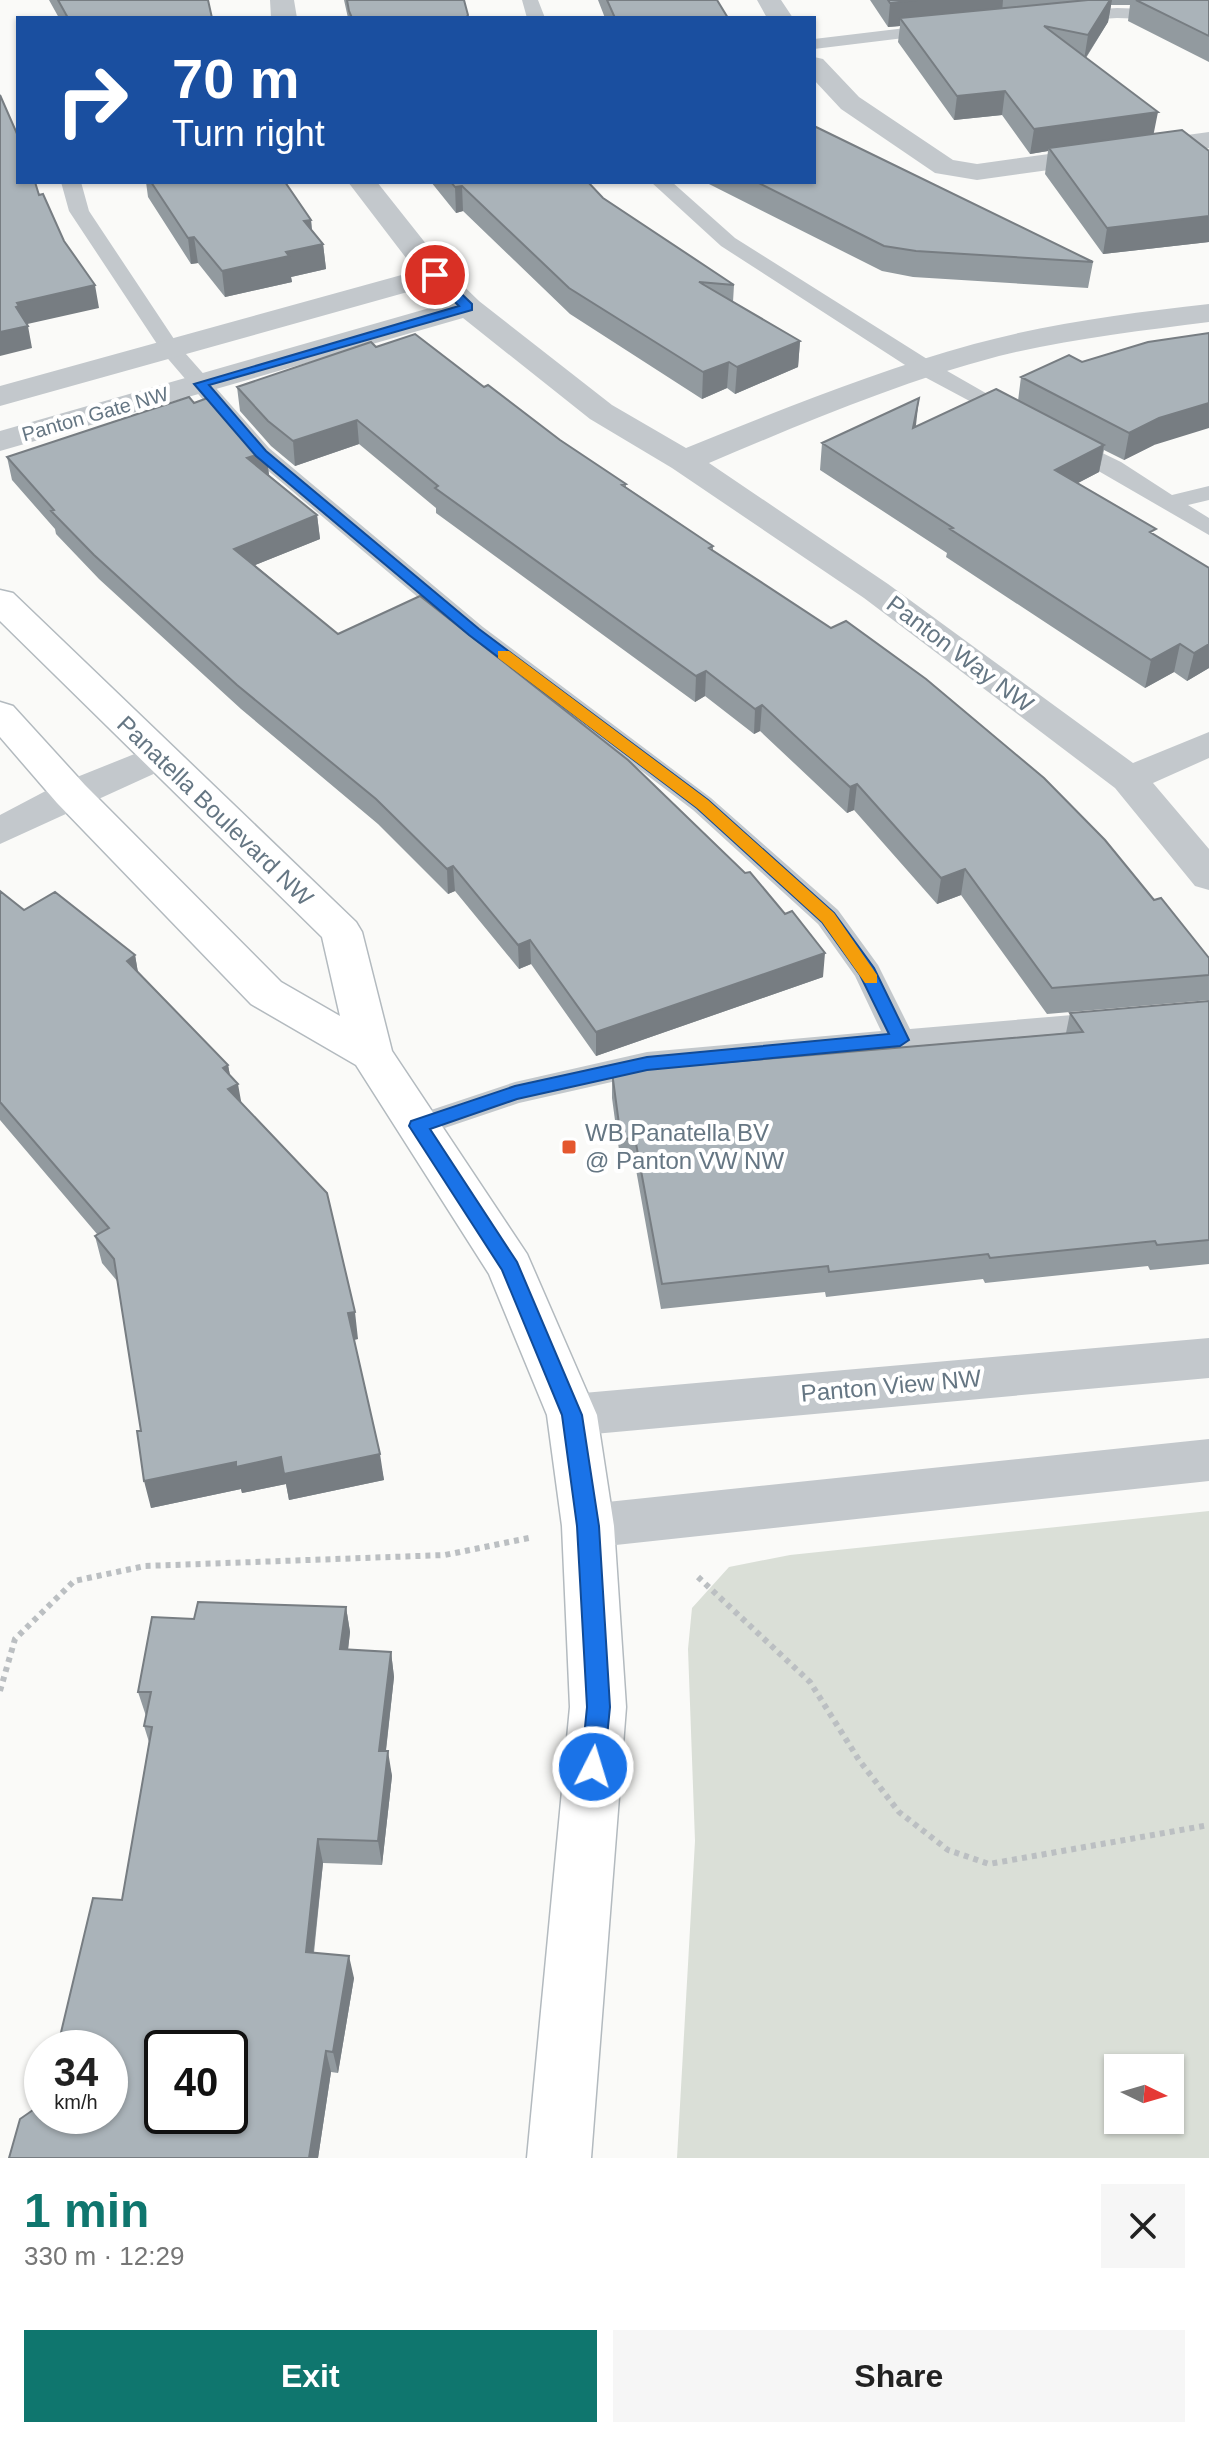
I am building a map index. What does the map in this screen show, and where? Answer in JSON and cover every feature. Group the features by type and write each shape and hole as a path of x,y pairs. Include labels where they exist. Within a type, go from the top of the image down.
{"street":[{"path":"816,67 850,103 945,167 977,172 1209,140"},
{"name":"Panton Way NW","path":"364,184 435,275 468,307 601,412 684,461 876,591 1129,779 1209,876"},
{"name":"Panton Gate NW","path":"0,396 435,275"},
{"name":"Panton Gate NW","path":"0,441 468,307"},
{"path":"684,461 851,393 988,349 1138,321 1209,313"},
{"name":"Panatella Boulevard NW","path":"0,601 157,757 341,932 371,1054 510,1267 572,1415 588,1526 598,1707 559,2158"},
{"name":"Panatella Boulevard NW","path":"0,714 71,794 266,993 371,1054"},
{"path":"1129,779 1209,744"},
{"path":"0,831 71,794 157,757"},
{"name":"Panton View NW","path":"572,1415 1209,1358"},
{"path":"588,1526 1209,1460"}],"lane":[{"path":"1045,18 1117,13 1209,16"},
{"path":"816,44 955,27"},
{"path":"72,184 79,211 170,349 261,453 474,632 702,804 828,917 868,972 900,1040"},
{"path":"663,184 728,242 927,369 1040,428 1170,502 1209,528"},
{"path":"1170,502 1209,493"},
{"path":"418,1126 515,1093 647,1063 1132,1020"}],"path":[{"path":"0,1691 15,1639 74,1581 145,1566 445,1555 588,1526"},
{"path":"698,1577 810,1682 859,1760 899,1812 948,1850 989,1864 1209,1825"}],"shaded area":[{"path":"1209,1511 1209,2158 677,2158 695,1841 688,1649 692,1608 729,1567 790,1555"}],"building":[{"path":"58,0 208,0 212,16 67,16"},
{"path":"347,0 464,0 468,15 351,16"},
{"path":"607,0 717,0 727,16 614,16"},
{"path":"888,0 917,0 890,3"},
{"path":"1110,0 1088,35 1044,26 1158,112 1034,129 1005,91 957,96 900,18"},
{"path":"1136,0 1209,0 1209,36"},
{"path":"0,95 16,131 16,184 36,184 64,241 95,285 17,303 19,306 16,307 28,326 0,332"},
{"path":"816,127 1093,262 916,251 884,246 761,184 816,184"},
{"path":"1182,130 1209,151 1209,216 1107,228 1049,148"},
{"path":"152,184 286,184 311,220 304,221 323,244 286,252 289,256 222,271 194,237 188,238"},
{"path":"453,184 590,184 603,198 734,285 699,282 800,341 737,367 729,362 703,372 569,288 462,186 455,187"},
{"path":"1209,333 1209,403 1159,418 1129,433 1021,377 1069,355 1082,362 1148,342"},
{"path":"415,334 484,387 488,385 560,440 626,484 622,485 713,546 709,548 831,628 846,621 926,679 1044,778 1105,840 1154,900 1161,898 1209,958 1209,975 1052,988 965,869 941,878 857,784 850,787 762,705 755,709 706,671 696,676 435,488 438,486 357,420 293,441 268,421 237,387 371,342 376,347"},
{"path":"996,389 1104,445 1055,470 1156,529 1150,532 1209,568 1209,644 1194,653 1180,644 1151,660 822,443 919,398 913,428"},
{"path":"213,396 266,452 247,458 317,515 234,549 338,634 420,596 628,760 745,873 750,872 785,914 792,911 825,953 596,1032 530,940 518,945 453,866 447,869 376,799 237,685 94,555 51,511 54,510 7,457 189,397 194,403"},
{"path":"0,891 24,910 55,892 135,955 127,961 228,1065 223,1068 238,1084 228,1089 327,1193 355,1312 348,1313 380,1454 284,1474 281,1457 236,1467 236,1462 144,1481 137,1431 141,1431 114,1259 95,1236 109,1228 0,1102"},
{"path":"1209,1001 1209,1240 1157,1245 1155,1241 990,1258 988,1254 829,1272 828,1266 662,1284 635,1138 621,1139 612,1072 1083,1032 1070,1013"},
{"path":"198,1602 346,1607 340,1649 391,1652 379,1751 388,1751 378,1841 318,1839 306,1952 349,1956 333,2052 326,2051 309,2158 9,2158 20,2119 24,2116 24,2134 128,2134 128,2030 62,2030 93,1898 122,1900 152,1727 144,1726 151,1692 138,1692 152,1617 194,1619"}],"slow traffic":[{"path":"503,654 702,804 828,917 871,979"}],"place":[{"name":"WB Panatella BV @ Panton VW NW","path":"569,1147"}],"route":[{"path":"435,275 468,307 200,384 261,453 474,632 702,804 828,917 868,972 900,1040 647,1063 515,1093 418,1126 510,1267 572,1415 588,1526 598,1707 593,1767"}]}
